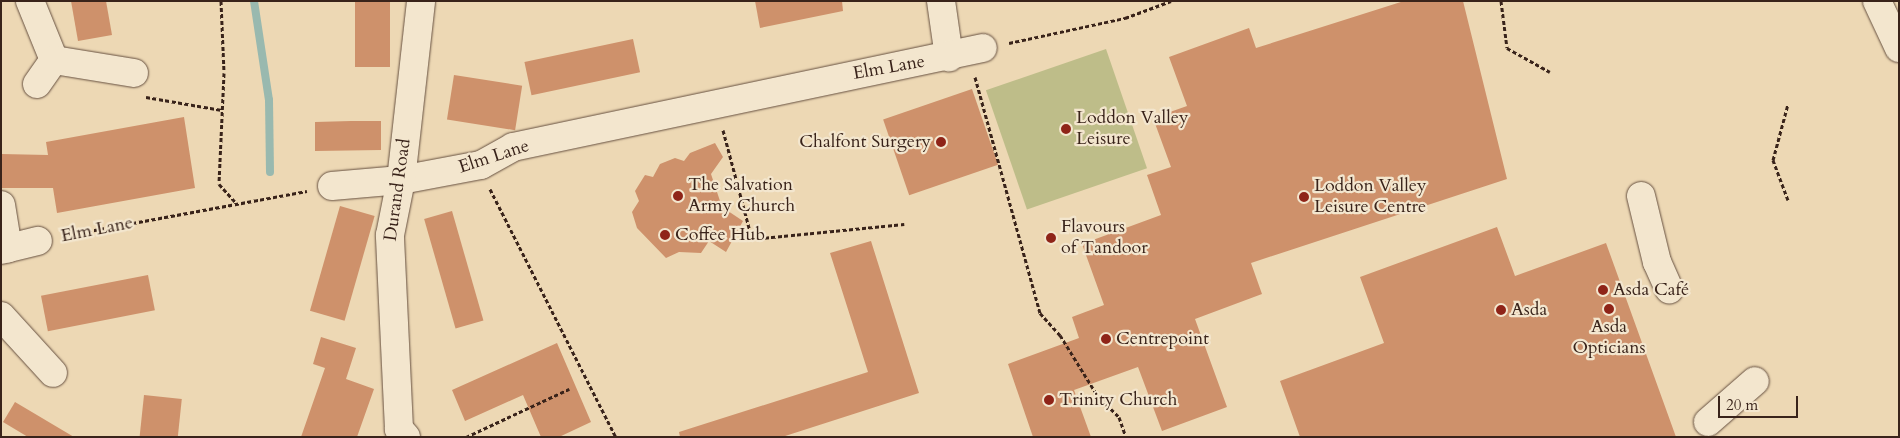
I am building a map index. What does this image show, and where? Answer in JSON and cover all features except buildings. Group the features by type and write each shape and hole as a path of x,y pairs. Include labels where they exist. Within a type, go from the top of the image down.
{"street":[{"path":"30,1 54,60"},
{"name":"Durand Road","path":"399,434 390,235 401,180 421,1"},
{"name":"Elm Lane","path":"332,186 401,180 481,165 513,147 716,103 967,53 941,1"},
{"path":"1877,1 1899,48"},
{"path":"54,60 134,73"},
{"path":"37,84 54,60"},
{"path":"1640,196 1656,262 1669,289"},
{"name":"Elm Lane","path":"1,205 5,249 38,241"},
{"path":"1,316 53,373"},
{"path":"1708,422 1755,381"}],"path":[{"path":"221,1 222,110 219,184 236,204"},
{"path":"1126,437 1119,417 1097,394 1060,334 1040,313 967,53 1125,18 1170,1"},
{"path":"1501,1 1507,48 1550,72"},
{"path":"134,73 131,95 222,110"},
{"path":"716,103 752,239 904,224"},
{"path":"1788,104 1773,160 1788,200"},
{"path":"481,165 616,437"},
{"name":"Elm Lane","path":"38,241 332,186"},
{"path":"466,437 569,389"}],"shaded area":[{"name":"Loddon Valley Leisure","path":"1106,49 1147,168 1027,209 986,90"}],"waterway":[{"path":"254,1 269,100 270,172"}],"place":[{"name":"Loddon Valley Leisure","path":"1066,129"},
{"name":"Chalfont Surgery","path":"941,142"},
{"name":"The Salvation Army Church","path":"678,196"},
{"name":"Loddon Valley Leisure Centre","path":"1304,197"},
{"name":"Coffee Hub","path":"665,235"},
{"name":"Flavours of Tandoor","path":"1051,238"},
{"name":"Asda Café","path":"1603,290"},
{"name":"Asda Opticians","path":"1609,309"},
{"name":"Asda","path":"1501,310"},
{"name":"Centrepoint","path":"1106,339"},
{"name":"Trinity Church","path":"1049,400"}]}
